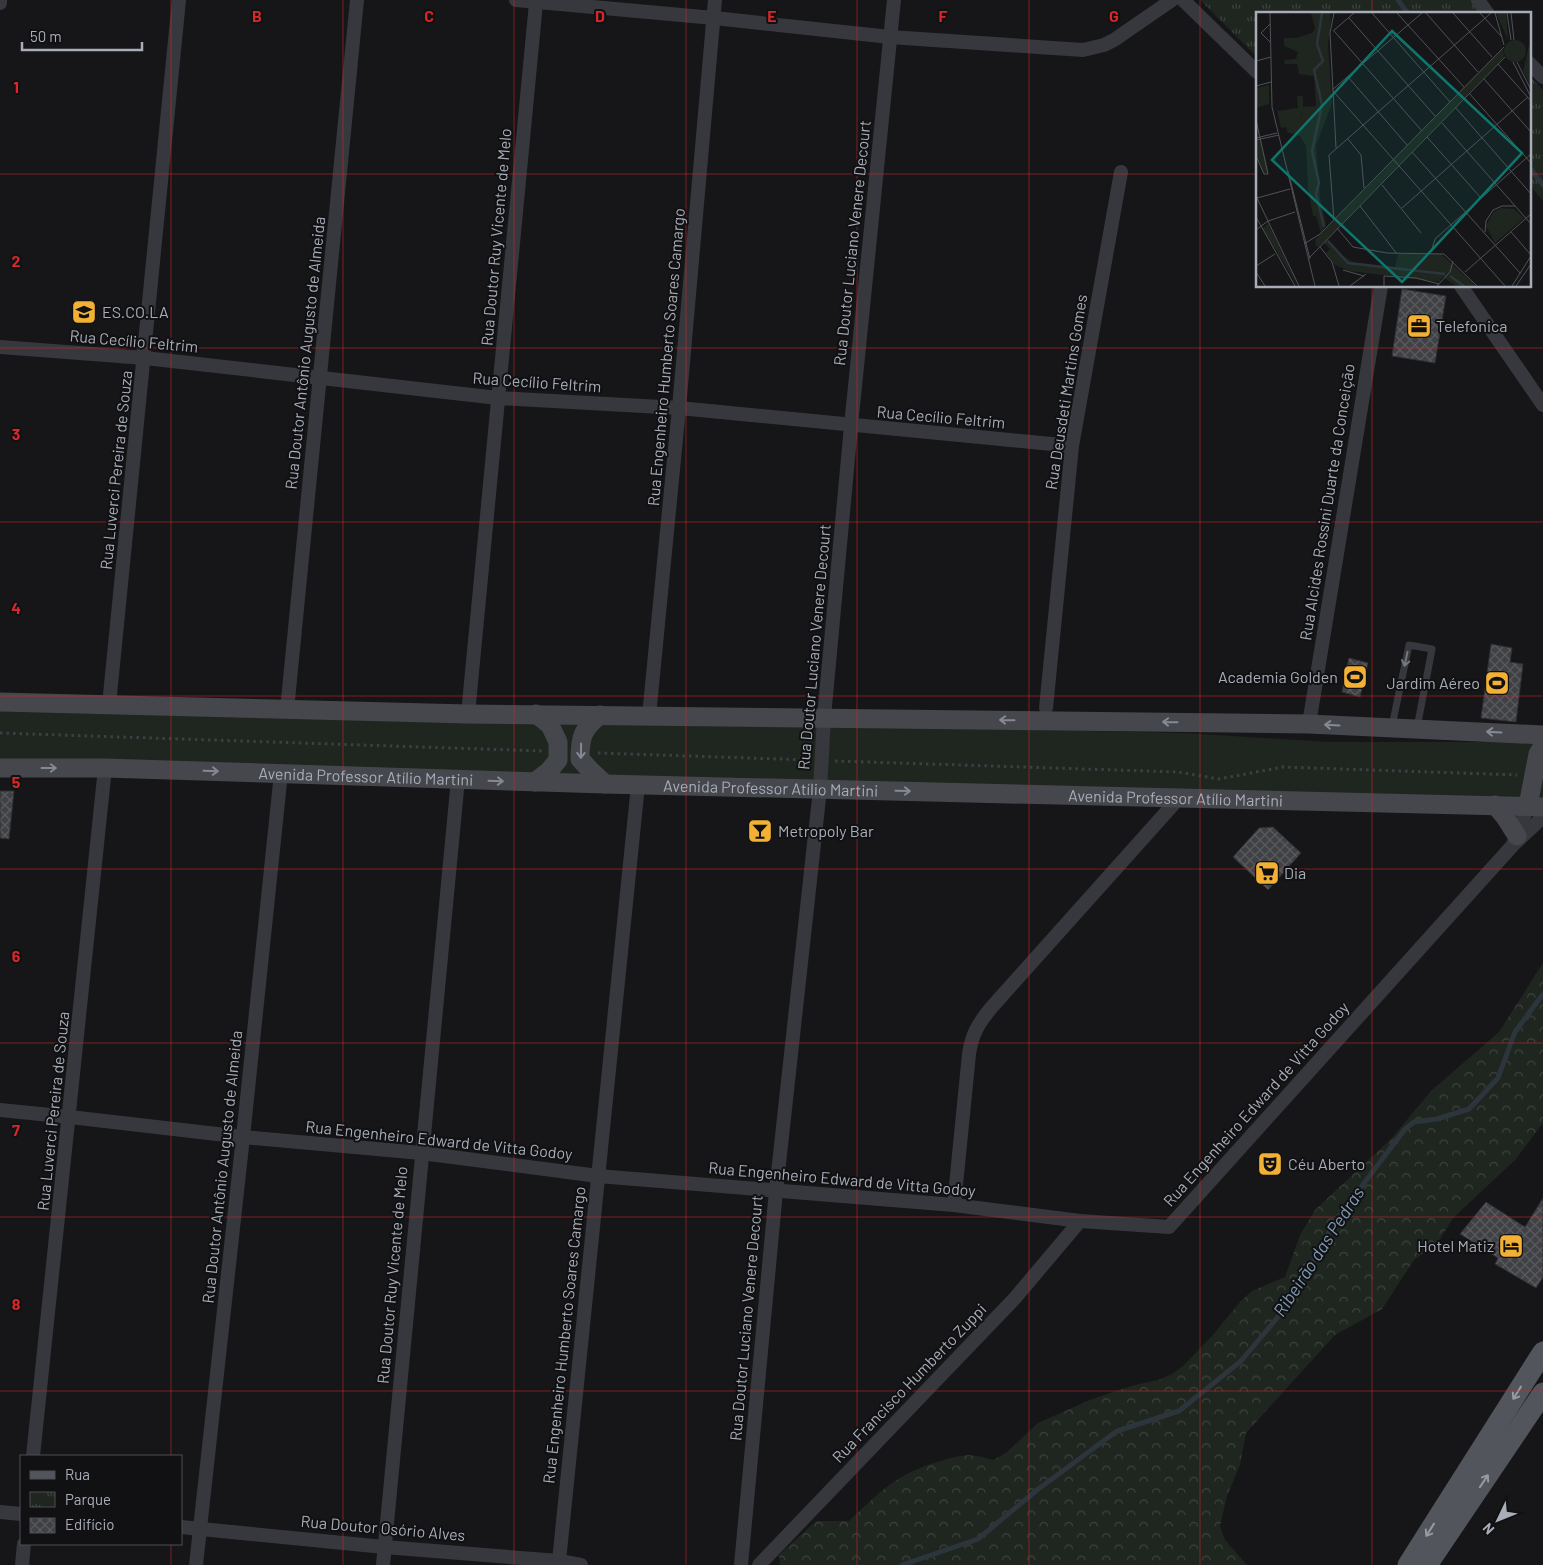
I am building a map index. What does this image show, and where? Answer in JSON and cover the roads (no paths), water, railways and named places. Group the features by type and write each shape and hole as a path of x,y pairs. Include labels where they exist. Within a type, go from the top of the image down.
{"main road":[{"path":"0,702 468,714 1309,724 1543,735"},
{"path":"535,782 549,771 558,760 558,742 550,725 536,714"},
{"path":"600,715 586,727 580,744 580,759 605,784"},
{"path":"1535,807 1534,776 1538,754 1543,746"},
{"name":"Avenida Professor Atílio Martini","path":"0,768 105,768 638,785 1535,807"},
{"path":"1495,805 1506,817 1515,840"},
{"path":"1408,1565 1543,1352"},
{"path":"1427,1565 1543,1394"}],"street":[{"name":"Rua Luverci Pereira de Souza","path":"109,705 145,358 179,0"},
{"name":"Rua Doutor Antônio Augusto de Almeida","path":"287,710 357,0"},
{"path":"516,0 890,36 1083,50 1104,45 1114,40 1172,0"},
{"name":"Rua Engenheiro Humberto Soares Camargo","path":"649,716 679,408 715,0"},
{"name":"Rua Doutor Luciano Venere Decourt","path":"741,1565 776,1190 820,789 824,717 851,426 894,0"},
{"path":"1182,0 1256,71"},
{"path":"1478,0 1487,12"},
{"name":"Rua Doutor Ruy Vicente de Melo","path":"468,714 536,2"},
{"path":"1530,64 1543,77"},
{"name":"Rua Deusdeti Martins Gomes","path":"1046,708 1072,446 1120,172"},
{"name":"Rua Alcides Rossini Duarte da Conceição","path":"1309,724 1381,288"},
{"path":"1462,288 1543,405"},
{"name":"Rua Cecílio Feltrim","path":"0,347 145,358 498,398 679,408 1072,446"},
{"name":"Rua Luverci Pereira de Souza","path":"33,1455 70,1117 105,768"},
{"name":"Rua Doutor Antônio Augusto de Almeida","path":"196,1565 281,773"},
{"name":"Rua Doutor Ruy Vicente de Melo","path":"383,1565 458,779"},
{"name":"Rua Engenheiro Humberto Soares Camargo","path":"559,1561 638,785"},
{"path":"954,1205 969,1054 972,1038 978,1024 1179,798"},
{"name":"Rua Engenheiro Edward de Vitta Godoy","path":"1515,840 1535,807"},
{"name":"Rua Engenheiro Edward de Vitta Godoy","path":"0,1110 243,1137 421,1153 598,1176 954,1205 1080,1221 1169,1227 1515,840 1543,817"},
{"name":"Rua Francisco Humberto Zuppi","path":"759,1565 1015,1298 1080,1221"},
{"path":"0,1512 20,1514"},
{"name":"Rua Doutor Osório Alves","path":"182,1527 384,1547 559,1561 581,1565"},
{"path":"22,1565 24,1545"}],"lane":[{"path":"1392,728 1409,645 1432,649 1417,729"}],"waterway":[{"path":"1398,0 1407,12"},
{"path":"1530,168 1543,185"},
{"name":"Ribeirão das Pedras","path":"902,1565 978,1539 1037,1490 1117,1431 1179,1411 1241,1361 1293,1299 1334,1223 1405,1129 1414,1122 1437,1119 1469,1109 1498,1078 1515,1032 1543,994"}],"place":[{"name":"ES.CO.LA","path":"84,312"},
{"name":"Telefonica","path":"1419,326"},
{"name":"Academia Golden","path":"1355,677"},
{"name":"Jardim Aéreo","path":"1497,683"},
{"name":"Metropoly Bar","path":"760,831"},
{"name":"Dia","path":"1267,873"},
{"name":"Céu Aberto","path":"1270,1164"},
{"name":"Hotel Matiz","path":"1511,1246"}]}
